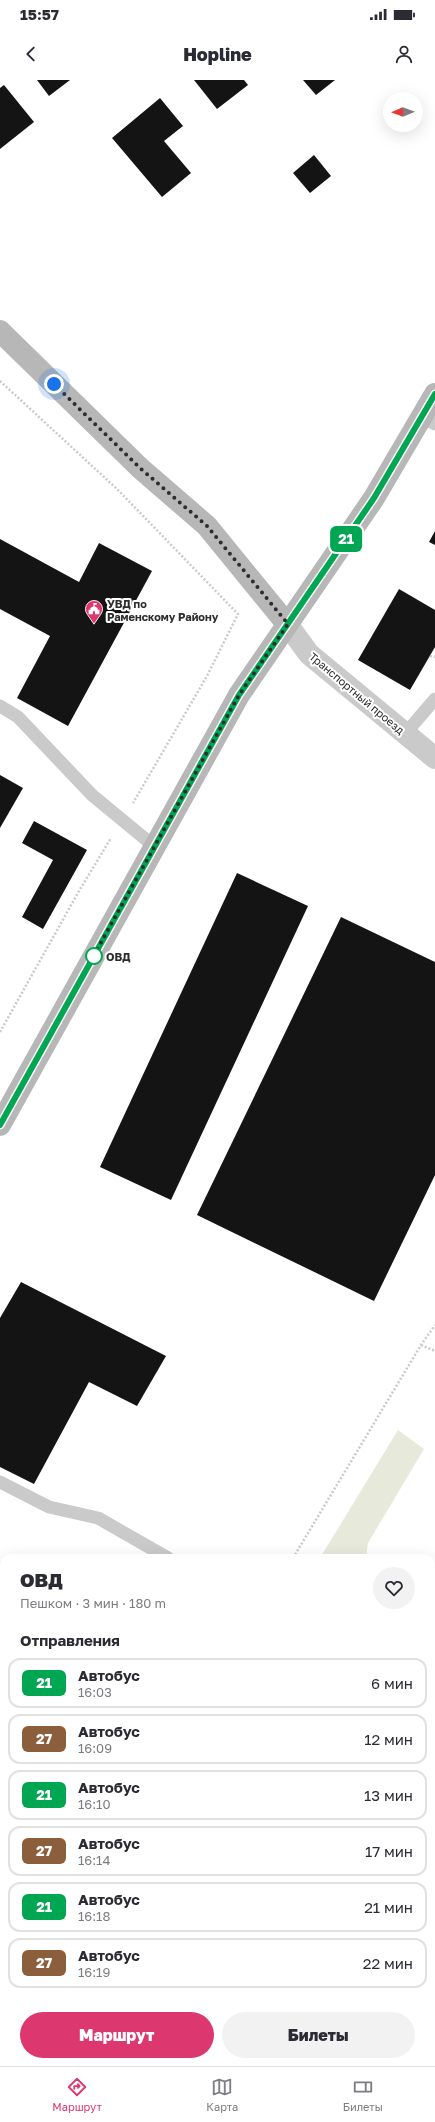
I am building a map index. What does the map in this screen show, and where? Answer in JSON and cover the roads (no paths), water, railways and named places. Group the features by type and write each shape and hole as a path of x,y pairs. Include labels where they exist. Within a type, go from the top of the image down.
{"main road":[{"name":"Транспортный проезд","path":"0,332 140,468 207,526 288,624"},
{"path":"0,1125 239,695 428,421 435,394"}],"street":[{"name":"Транспортный проезд","path":"288,624 309,654 359,688 405,734 435,758"}],"lane":[{"path":"405,734 435,699"},
{"path":"0,706 18,717 92,795 155,847"},
{"path":"0,1482 49,1506 98,1518 161,1554"}],"place":[{"name":"УВД по Раменскому Району","path":"94,624"},
{"name":"ОВД","path":"94,956"}]}
